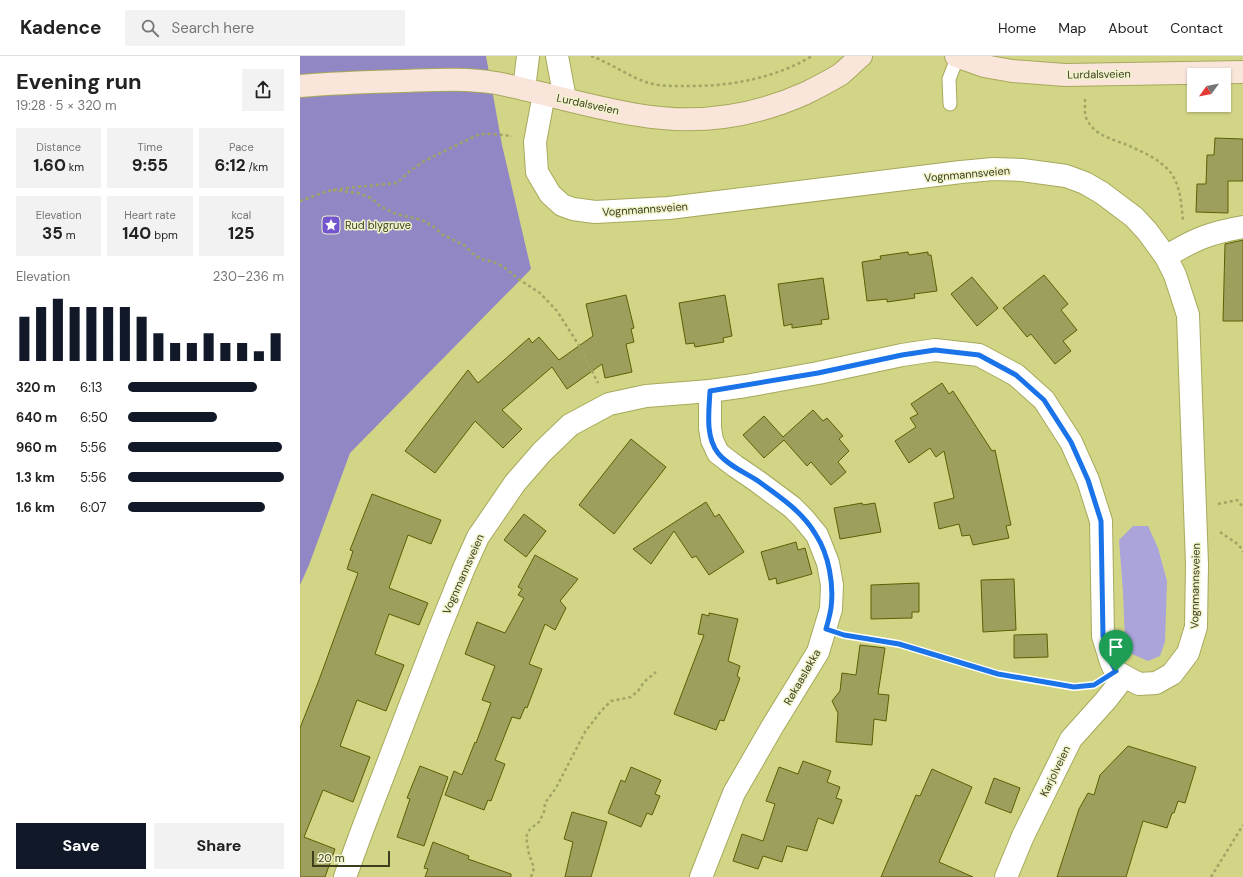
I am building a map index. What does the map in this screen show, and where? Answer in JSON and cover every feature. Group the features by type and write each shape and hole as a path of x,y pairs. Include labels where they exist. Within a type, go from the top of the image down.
{"main road":[{"name":"Lurdalsveien","path":"300,86 332,83 450,80 496,83 638,115 666,119 697,120 718,118 762,110 790,100 819,87 840,74 861,56"},
{"name":"Lurdalsveien","path":"957,56 984,66 1012,71 1065,75 1243,72"}],"street":[{"name":"Vognmannsveien","path":"345,877 365,820 428,658 478,537 514,484 542,452 570,426 609,404 646,396 710,391 818,373 902,355 935,350 979,355 1016,375 1044,400 1071,442 1088,480 1101,521 1103,636 1111,662 1120,674 1139,684 1156,683 1172,674 1188,653 1196,627 1197,564 1188,315 1175,275 1166,257 1147,231 1134,217 1108,197 1085,183 1066,176 1045,172 993,169 669,208 596,212 574,210 562,205 550,194 537,172 534,92 528,56"},
{"path":"557,56 565,99"},
{"path":"1166,257 1187,244 1209,234 1243,228"},
{"name":"Røkaasløkka","path":"701,877 734,793 818,652 831,609 832,585 828,563 817,535 803,518 792,507 718,453 712,440 710,428 710,391"},
{"name":"Karjolveien","path":"1006,877 1023,836 1071,738 1106,700 1120,674"}],"lane":[{"path":"950,104 949,79 957,56"}],"path":[{"path":"591,56 650,84 708,87 732,84 780,72 799,64 812,56"},
{"path":"1085,75 1086,118 1092,127 1104,136 1153,158 1163,165 1171,174 1177,184 1180,196 1187,244"},
{"path":"300,201 333,190 398,183 410,171 424,161 480,134 506,135 535,142"},
{"path":"333,190 358,193 371,198 380,206 396,214 422,220 434,227 443,235 464,245 481,259 494,262 504,267 517,278 540,292 557,311 580,347 609,404"},
{"path":"826,629 844,635 899,644 998,674 1074,687 1094,685 1120,674"},
{"path":"531,877 534,868 529,854 526,837 530,829 539,822 544,812 545,803 556,788 585,732 601,711 611,701 631,697 638,692 644,682 656,672"},
{"path":"1211,877 1243,825"}],"shaded area":[{"path":"300,56 486,56 502,145 531,269 350,453 309,565 300,585"},
{"path":"1133,526 1148,526 1158,548 1167,581 1165,642 1160,656 1148,661 1132,654 1125,641 1119,540"}],"building":[{"path":"1215,138 1243,139 1243,181 1228,181 1228,213 1196,212 1197,184 1206,184 1207,155 1214,155"},
{"path":"1243,240 1243,321 1223,321 1225,244"},
{"path":"908,252 909,255 928,252 928,255 931,255 937,291 914,294 915,298 887,302 887,299 867,301 862,262 881,259 880,256"},
{"path":"1044,275 1068,304 1061,310 1077,330 1063,341 1071,351 1055,364 1031,334 1027,337 1003,308"},
{"path":"972,277 998,308 977,326 951,294"},
{"path":"823,278 829,319 821,320 822,324 792,328 792,324 784,326 778,284"},
{"path":"626,295 634,328 631,329 634,342 626,344 632,372 605,378 602,364 567,389 552,367 502,410 522,429 503,448 475,421 435,473 405,451 468,370 478,383 529,338 532,343 539,337 559,360 593,336 586,304"},
{"path":"725,295 732,336 723,338 724,342 695,347 694,343 686,344 679,303"},
{"path":"942,383 949,394 953,391 992,451 995,450 1011,525 1006,526 1009,538 973,545 970,535 962,536 959,524 939,529 934,503 954,498 944,451 936,457 930,448 909,463 895,441 916,427 910,418 918,414 911,404"},
{"path":"813,410 823,421 827,418 843,436 839,439 849,451 838,462 846,472 831,485 811,462 807,466 784,440 764,458 743,435 764,416 783,437"},
{"path":"631,439 666,467 614,534 579,505"},
{"path":"372,494 441,520 431,544 408,535 389,588 428,603 419,625 389,614 375,654 404,665 386,711 357,700 340,746 370,757 353,802 323,790 304,837 335,849 325,877 300,877 300,728 358,573 347,569 353,551 350,550"},
{"path":"706,502 715,517 719,514 744,552 709,575 696,556 692,558 674,531 651,564 633,549"},
{"path":"862,503 863,505 875,503 881,532 840,539 834,508"},
{"path":"524,514 546,531 526,557 504,540"},
{"path":"796,542 798,550 805,548 812,574 777,584 776,578 769,580 761,552"},
{"path":"535,555 578,579 560,601 566,608 555,630 545,624 529,664 542,669 527,708 525,707 520,719 512,717 495,760 505,764 491,801 488,800 484,810 445,795 454,771 462,775 491,703 482,700 495,666 465,654 477,622 505,633 524,598 518,595 522,589 518,587"},
{"path":"1014,579 1016,630 983,632 981,580"},
{"path":"919,583 919,612 912,612 912,618 871,619 871,585"},
{"path":"709,613 738,619 728,661 740,666 737,676 740,678 724,721 720,720 716,730 674,714 704,635 698,634 702,614 709,616"},
{"path":"1047,634 1048,657 1014,658 1014,635"},
{"path":"860,645 885,648 878,694 889,695 886,721 874,719 872,745 836,742 838,713 832,701 840,691 842,673 856,675"},
{"path":"1128,746 1196,767 1185,803 1178,801 1167,828 1143,821 1126,877 1057,877 1079,809 1088,793 1094,795 1100,775"},
{"path":"803,761 831,771 827,782 840,787 836,798 842,800 833,824 818,818 807,851 787,846 782,862 763,856 758,869 733,861 742,834 763,841 775,804 766,801 779,767 798,774"},
{"path":"420,766 448,777 424,846 397,837 410,799 407,798"},
{"path":"631,767 661,780 655,794 660,796 652,815 647,813 641,827 608,813 621,780 625,782"},
{"path":"932,769 972,787 939,862 973,877 881,877 916,795 920,796"},
{"path":"994,778 1020,788 1011,813 985,803"},
{"path":"572,812 607,822 591,877 565,877 573,842 564,839"},
{"path":"433,842 469,856 468,859 511,874 511,877 425,877 428,869 424,868"}],"place":[{"name":"Rud blygruve","path":"331,225"}],"route":[{"path":"935,350 979,355 1016,375 1044,400 1071,442 1088,480 1101,521 1103,636 1111,662 1116,671 1094,685 1074,687 998,674 899,644 844,635 826,629 831,609 832,585 828,563 817,535 792,507 718,453 712,440 710,428 710,391 818,373 902,355 935,350"}]}
